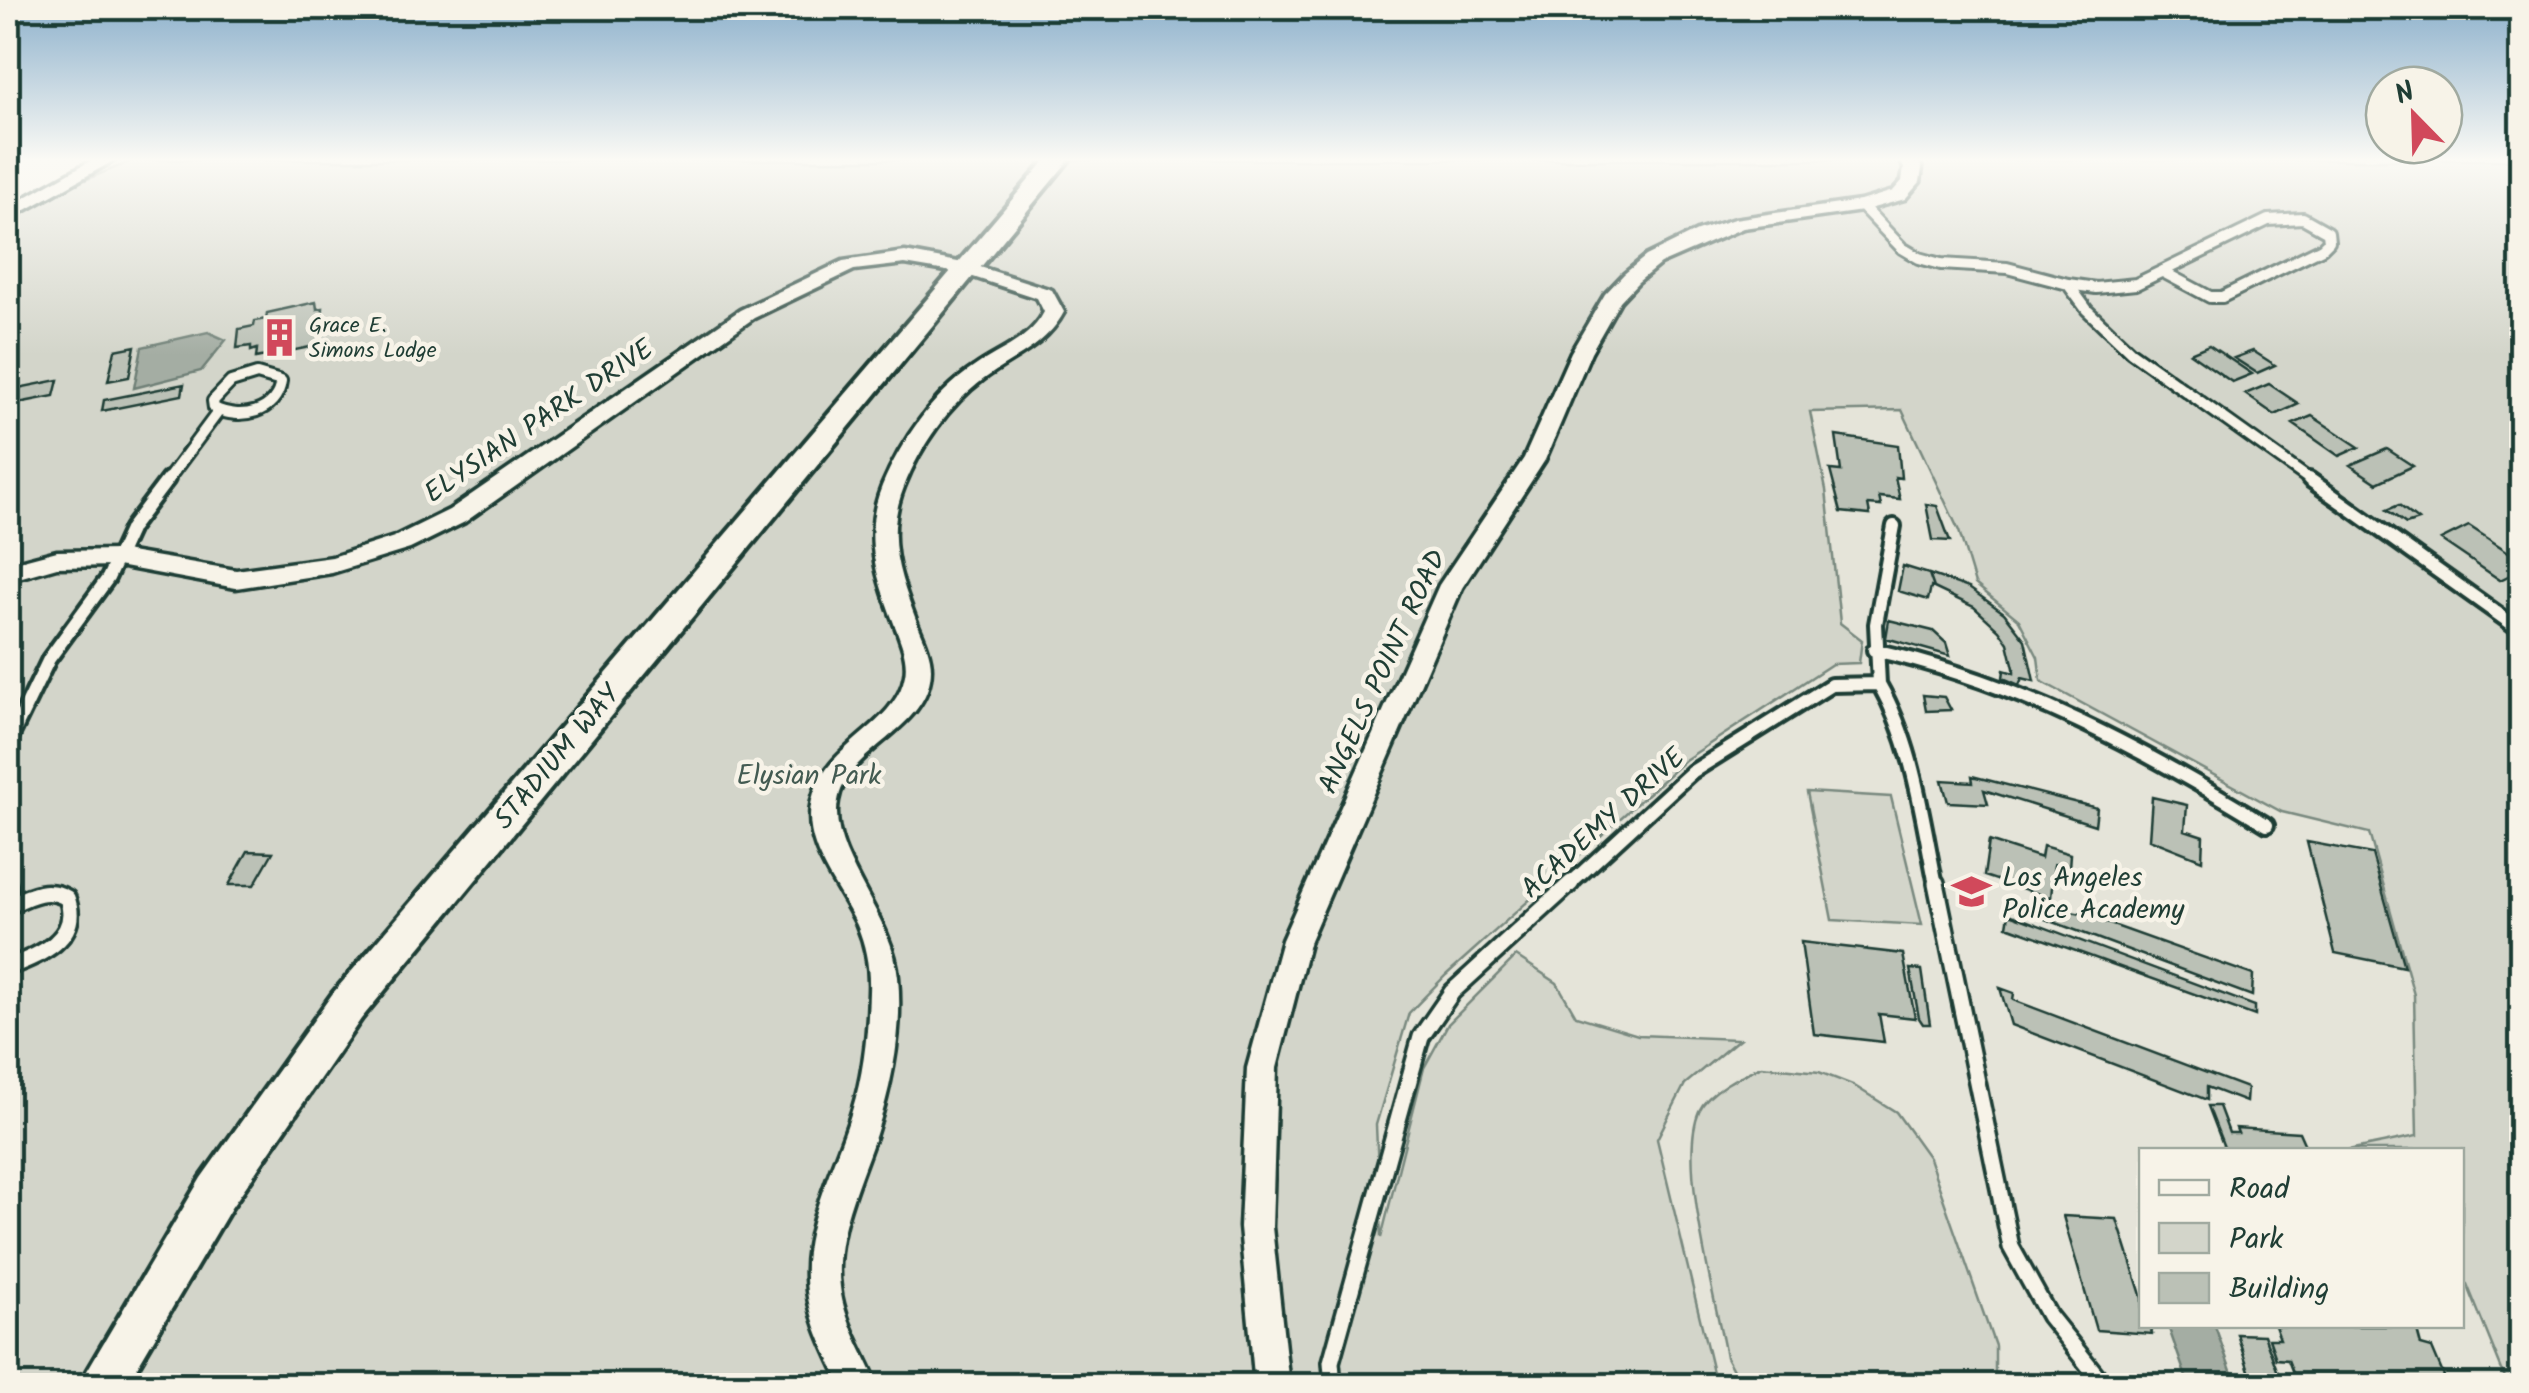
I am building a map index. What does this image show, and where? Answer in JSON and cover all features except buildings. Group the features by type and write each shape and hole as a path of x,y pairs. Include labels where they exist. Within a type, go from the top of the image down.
{"main road":[{"name":"STADIUM WAY","path":"100,1386 216,1193 348,1006 1004,225"}],"street":[{"name":"ANGELS POINT ROAD","path":"1272,1386 1256,1227 1262,1068 1296,940 1451,584 1534,460 1581,352 1612,298 1654,260 1704,234 1733,225"},
{"name":"ELYSIAN PARK DRIVE","path":"8,572 57,559 118,558 236,578 332,565 402,543 457,516 747,314 798,287 850,265 882,260 905,258 967,269"},
{"path":"861,1386 826,1304 822,1259 874,1087 884,988 874,928 831,854 824,828 824,799 854,753 894,718 911,696 918,677 917,655 878,546 879,522 895,481 948,400 971,378 1046,332 1054,312 1045,294 1034,288 967,269"}],"lane":[{"path":"1880,225 1902,248 1919,258 1952,266 2007,268 2068,284 2119,288 2163,272 2258,225"},
{"path":"2163,272 2210,297 2222,297 2322,248 2330,241 2328,232 2316,225"},
{"path":"2068,284 2087,310 2131,352 2522,630"},
{"path":"258,374 281,381 281,392 266,406 237,415 218,412 213,402 216,394 231,382 258,374"},
{"path":"8,744 50,658 118,558 131,528 218,412"},
{"path":"1894,526 1883,572 1874,650 1879,684 1896,714 1910,758 2011,1247 2049,1316 2105,1386"},
{"path":"1874,650 1944,665 2050,705 2124,740 2266,825"},
{"name":"ACADEMY DRIVE","path":"1333,1386 1331,1362 1354,1271 1421,1038 1452,992 1692,772 1831,685 1879,684"},
{"path":"8,884 10,905 28,896 57,892 74,905 74,917 64,936 23,964 8,967"}],"shaded area":[{"name":"Los Angeles Police Academy","path":"1945,276 2521,705 2521,1385 1387,1385 1374,1079 1495,611"},
{"path":"208,332 226,340 201,371 134,388 142,347"},
{"path":"2169,1328 2216,1328 2235,1382 2187,1380"}],"green space":[{"name":"Elysian Park","path":"8,225 2521,225 2521,1385 2508,1385 2464,1282 2464,1148 2358,1148 2417,1136 2414,995 2369,833 2282,812 2041,681 2038,657 2019,620 1975,584 1959,531 1902,410 1810,412 1826,490 1840,623 1862,640 1859,663 1832,664 1685,760 1446,975 1409,1013 1376,1125 1381,1238 1424,1068 1448,1024 1516,956 1557,983 1576,1016 1638,1035 1739,1039 1685,1084 1657,1139 1716,1385 8,1386"},
{"path":"1807,792 1891,797 1922,925 1832,920"},
{"path":"1762,1066 1819,1072 1853,1085 1896,1112 1929,1158 1995,1346 1995,1385 1741,1385 1726,1357 1700,1232 1693,1134 1699,1111 1710,1096"}],"place":[{"name":"Grace E. Simons Lodge","path":"279,337"},
{"name":"Los Angeles Police Academy","path":"1972,892"}]}
